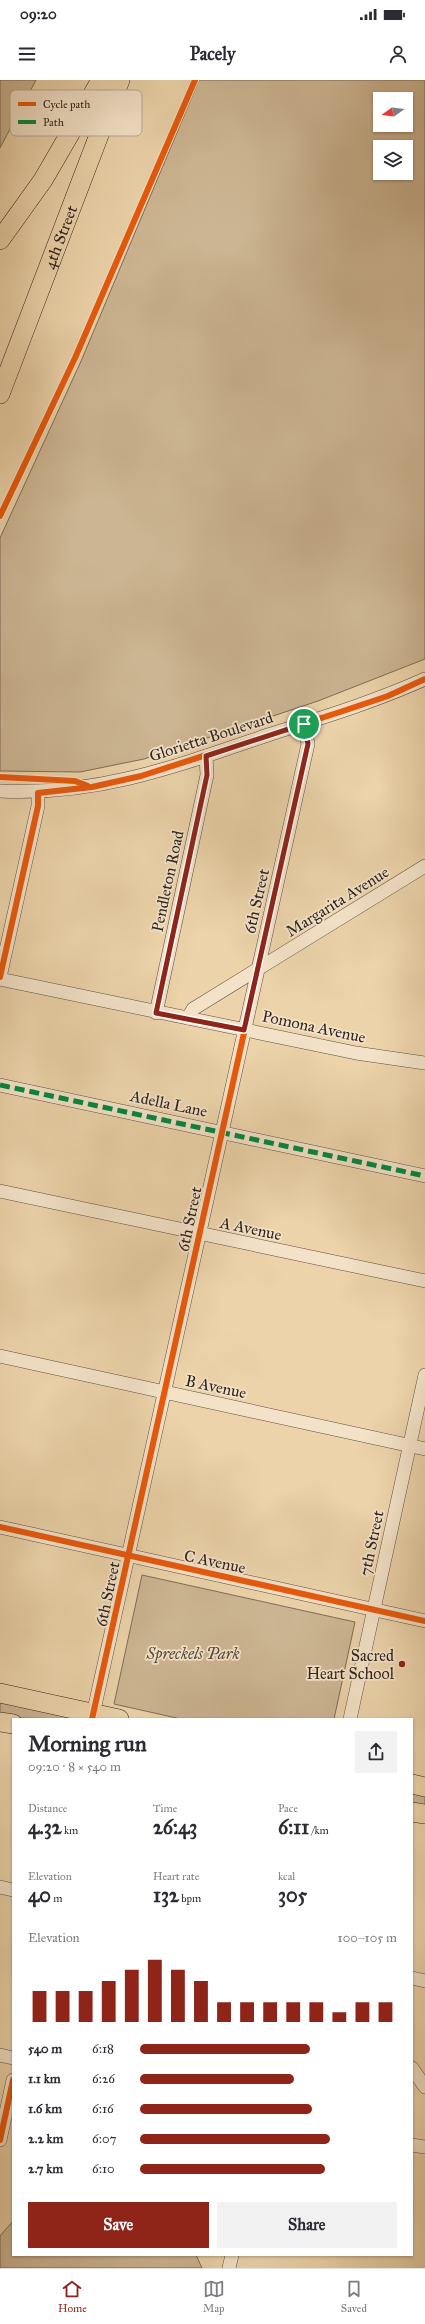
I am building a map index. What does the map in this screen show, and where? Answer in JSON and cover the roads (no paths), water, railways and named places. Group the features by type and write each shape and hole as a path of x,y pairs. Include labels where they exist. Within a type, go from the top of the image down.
{"highway":[{"path":"95,90 101,80"},
{"name":"4th Street","path":"116,90 120,80"},
{"path":"0,240 43,180 69,136"},
{"name":"4th Street","path":"0,394 27,329 99,136"},
{"path":"0,1693 93,1716 110,1718"},
{"path":"0,1722 12,1724"},
{"path":"413,1784 425,1787"},
{"path":"413,1812 425,1814"}],"street":[{"name":"Glorietta Boulevard","path":"0,791 38,793 124,781 206,756 388,696 425,679"},
{"name":"6th Street","path":"93,1716 221,1131 308,744 304,724"},
{"name":"Pendleton Road","path":"156,1013 207,775 206,756"},
{"path":"0,978 38,806 38,793"},
{"name":"Margarita Avenue","path":"188,1018 193,1009 425,866"},
{"name":"Pomona Avenue","path":"0,978 156,1013 188,1018 356,1053 409,1061 425,1061"},
{"name":"Adella Lane","path":"0,1085 221,1131 425,1176"},
{"name":"A Avenue","path":"0,1191 425,1282"},
{"name":"B Avenue","path":"0,1356 425,1449"},
{"name":"7th Street","path":"350,1718 425,1375"},
{"name":"C Avenue","path":"0,1527 425,1621"},
{"path":"413,1978 425,1981"},
{"path":"0,2055 12,2058"},
{"path":"413,2069 425,2087"},
{"path":"0,2140 12,2085"},
{"path":"413,2145 425,2148"},
{"path":"229,2268 232,2256"}],"place":[{"name":"Sacred Heart School","path":"402,1664"}],"park label":[{"name":"Spreckels Park","path":"193,1653"}]}
